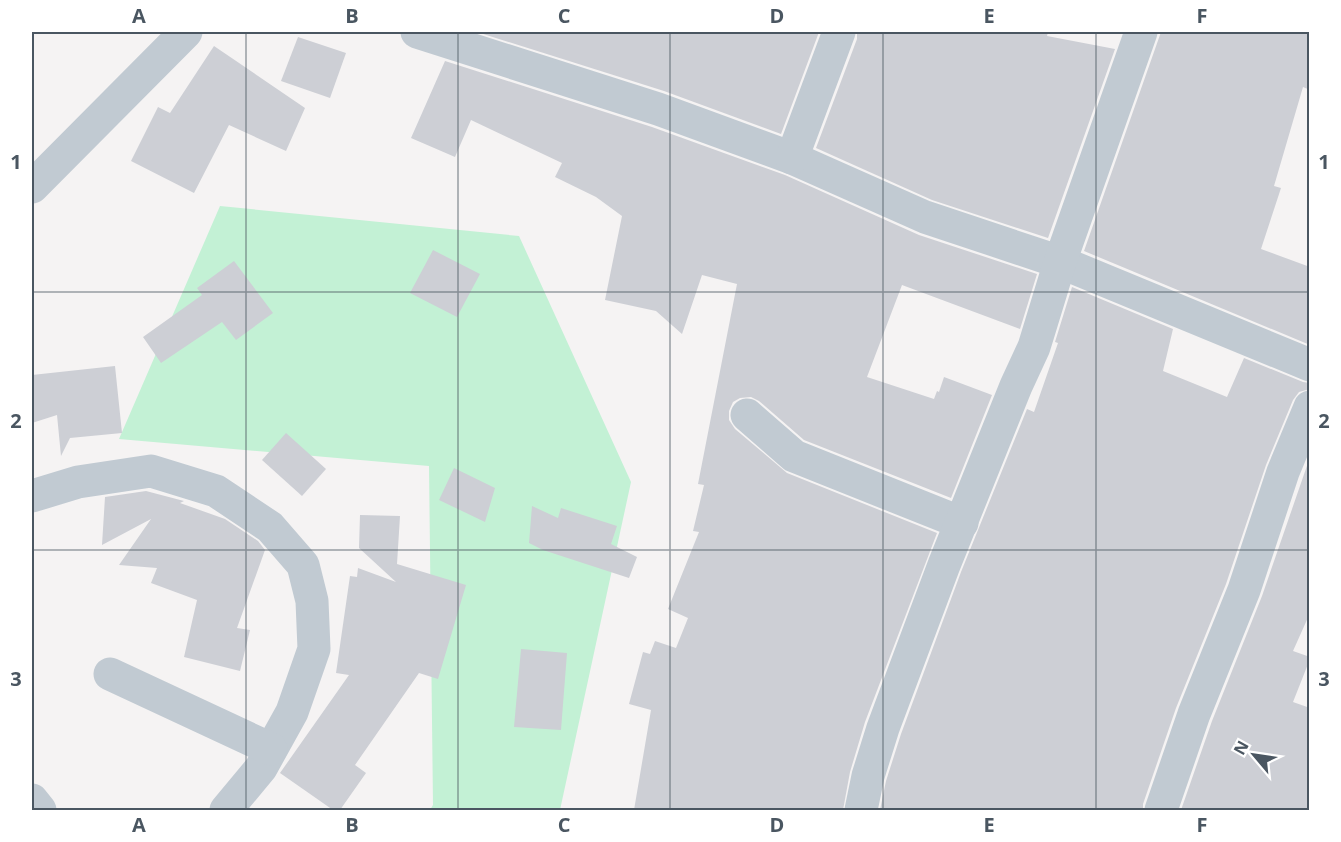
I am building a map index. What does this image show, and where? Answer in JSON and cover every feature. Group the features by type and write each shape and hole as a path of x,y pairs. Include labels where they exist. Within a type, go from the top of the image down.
{"street":[{"path":"32,187 186,32"},
{"path":"417,32 658,110 792,158 925,216 1060,262 1310,364"},
{"path":"792,158 839,32"},
{"path":"861,810 868,776 883,728 1016,386 1034,346 1060,262 1141,32"},
{"path":"1161,810 1194,714 1244,590 1283,472 1310,407"},
{"path":"747,415 794,456 962,523"},
{"path":"32,496 78,482 151,471 216,491 270,527 303,565 312,601 314,649 292,712 272,749 261,768 226,810"},
{"path":"110,674 272,749"},
{"path":"32,800 40,810"}],"green space":[{"path":"220,206 519,236 631,482 560,810 430,810 433,805 429,466 119,439"}],"building":[{"path":"477,32 819,32 781,134 664,91"},
{"path":"857,32 1048,32 1047,36 1115,49 1048,238 932,200 816,148 857,39"},
{"path":"1161,32 1310,32 1310,90 1303,87 1274,186 1281,188 1261,249 1310,267 1310,345 1084,251"},
{"path":"298,37 346,53 330,98 281,81"},
{"path":"214,46 305,108 286,151 229,125 194,193 131,161 158,107 170,113"},
{"path":"445,61 652,127 785,175 919,235 1037,274 1020,329 902,285 867,377 934,399 944,377 992,395 951,498 804,440 759,401 751,397 740,398 733,402 729,411 729,420 735,429 787,473 937,533 865,722 850,772 843,810 634,810 651,710 629,704 643,652 650,654 655,641 676,648 688,618 668,609 699,532 693,531 704,485 698,484 737,284 702,275 682,334 656,311 605,300 622,216 596,197 555,177 562,163 471,120 455,157 411,138"},
{"path":"433,250 480,274 457,317 410,293"},
{"path":"234,261 273,313 236,340 222,322 161,363 143,337 202,295 197,288"},
{"path":"1072,287 1173,329 1163,371 1227,397 1244,358 1310,383 1310,389 1299,392 1293,400 1266,465 1226,584 1176,708 1143,804 1143,810 880,810 886,781 901,734 961,572 1027,409 1034,412 1058,343 1055,342"},
{"path":"115,366 122,433 70,438 61,456 57,415 32,423 32,375"},
{"path":"286,433 326,469 302,496 262,460"},
{"path":"1310,457 1310,613 1293,651 1310,657 1310,659 1293,702 1310,708 1310,810 1181,810 1212,721 1262,596"},
{"path":"454,468 495,488 485,522 439,500"},
{"path":"146,491 184,501 180,503 225,519 258,541 265,550 237,628 250,630 240,671 184,657 197,600 151,583 157,568 119,565 151,519 102,545 105,497"},
{"path":"532,506 558,518 561,508 617,526 611,544 637,557 629,578 543,550 529,543"},
{"path":"360,515 400,516 397,564 466,585 438,679 419,673 355,765 366,773 340,810 333,810 280,773 349,675 336,673 350,576 357,577 358,568 396,582 359,548"},
{"path":"521,649 567,653 561,730 514,727"}]}
